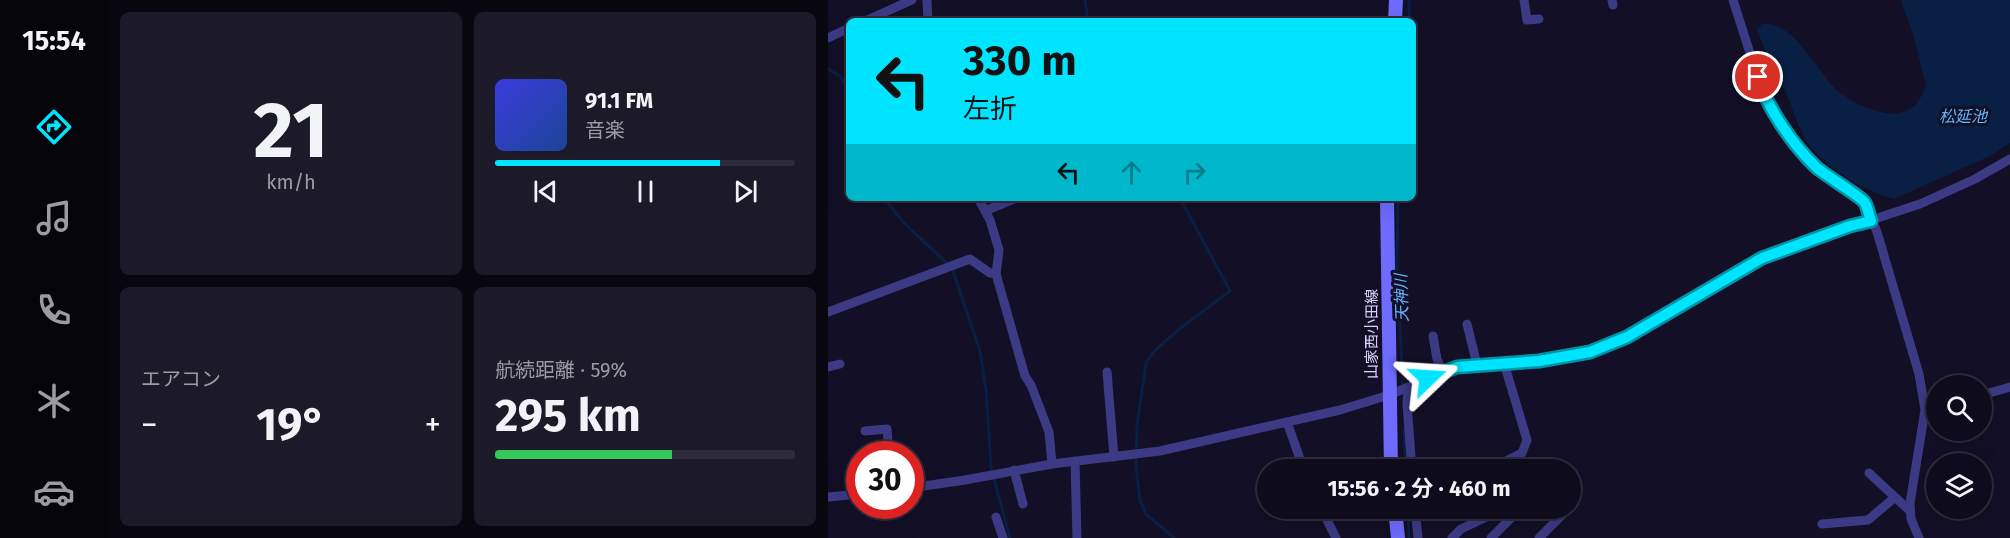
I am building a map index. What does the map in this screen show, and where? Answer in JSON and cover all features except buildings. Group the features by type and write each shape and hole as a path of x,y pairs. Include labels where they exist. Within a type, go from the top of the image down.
{"main road":[{"path":"1395,18 1396,0"},
{"name":"山家西小田線","path":"1387,201 1390,459"},
{"path":"1396,519 1398,538"}],"street":[{"path":"872,18 912,0"},
{"path":"927,0 928,18"},
{"path":"1524,0 1527,20 1539,19"},
{"path":"1733,0 1763,94 1777,118 1815,166 1865,202 1877,232 1919,374 1925,410 1910,511 1911,519 1920,538"},
{"path":"828,38 846,29"},
{"path":"924,486 1052,464 1160,451 1340,410 1389,395 1457,367 1539,361 1590,352 1618,342 1762,258 1850,226 1920,204 2010,159"},
{"path":"980,201 990,220 999,250 996,274 1025,376 1049,432 1052,464"},
{"path":"985,211 1009,201"},
{"path":"828,312 970,259 990,273 996,274"},
{"path":"1467,324 1477,365"},
{"path":"1433,336 1437,359 1443,372"},
{"path":"1504,363 1527,440 1522,453 1510,459"},
{"path":"828,367 840,364"},
{"path":"1107,372 1114,457"},
{"path":"1408,387 1411,459"},
{"path":"1992,392 2010,387"},
{"path":"1287,422 1300,459"},
{"path":"865,431 887,429 888,441"},
{"path":"1075,461 1077,538"},
{"path":"1014,470 1023,504"},
{"path":"1869,473 1910,511"},
{"path":"828,497 846,495"},
{"path":"1822,524 1868,520 1894,498"},
{"path":"996,518 1003,538"},
{"path":"1326,519 1336,538"},
{"path":"1416,519 1418,538"},
{"path":"1452,538 1461,529 1482,519"},
{"path":"1491,538 1510,519"},
{"path":"1539,538 1558,519"}],"water":[{"name":"松延池","path":"1901,0 2010,0 2010,143 1990,156 1894,199 1845,177 1813,150 1800,129 1757,30 1762,24 1774,25 1785,31 1804,49 1830,83 1846,97 1878,111 1900,113 1909,110 1917,103 1926,86 1913,34"}],"waterway":[{"path":"1085,0 1088,18"},
{"path":"1409,0 1409,18"},
{"path":"828,69 841,77 846,86"},
{"path":"886,201 903,222 952,268 980,351 986,390 991,468 1010,538"},
{"path":"1174,538 1146,514 1140,500 1136,466 1137,426 1146,363 1160,346 1230,291 1182,201"},
{"name":"天神川","path":"1398,201 1397,263 1403,388"},
{"name":"天神川","path":"1404,428 1405,459"},
{"name":"天神川","path":"1408,519 1409,538"}],"route":[{"path":"1428,378 1457,367 1539,361 1590,352 1618,342 1762,258 1850,226 1871,221 1865,202 1815,166 1777,118 1763,94 1758,77"}]}
